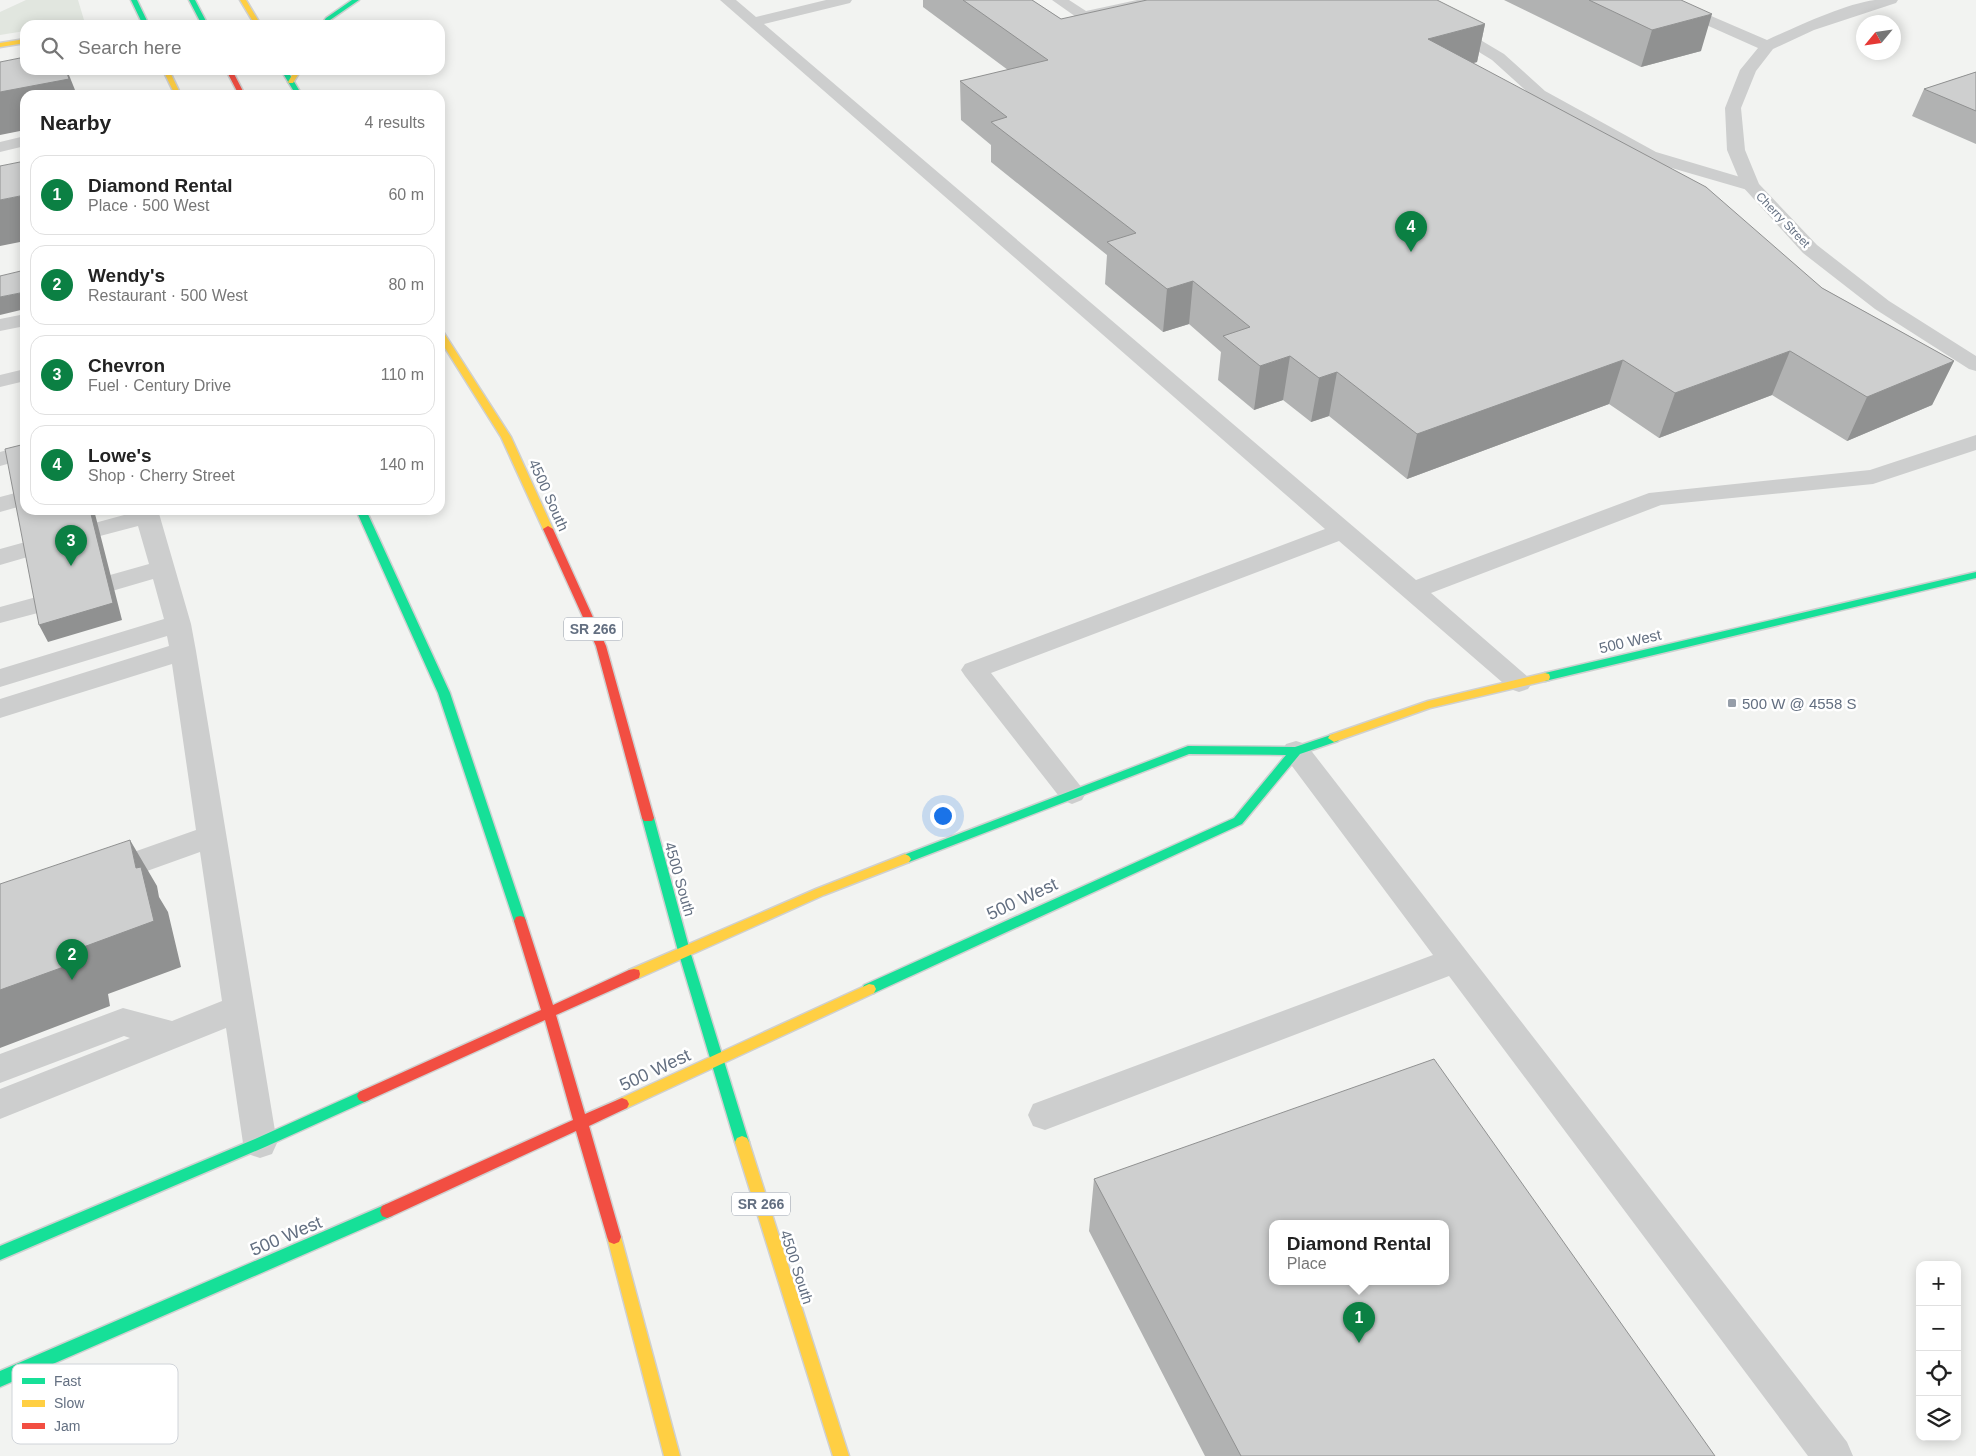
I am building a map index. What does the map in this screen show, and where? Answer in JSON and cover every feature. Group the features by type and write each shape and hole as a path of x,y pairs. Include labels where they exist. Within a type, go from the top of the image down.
{"main road":[{"path":"134,0 144,20"},
{"path":"192,0 202,20"},
{"path":"243,0 255,20"},
{"path":"327,20 356,0"},
{"path":"0,45 20,42"},
{"path":"168,75 176,90"},
{"path":"232,75 239,90"},
{"path":"287,75 296,90"},
{"path":"291,82 295,75"},
{"name":"4500 South","path":"445,340 506,437 601,646 684,951 841,1456"},
{"path":"364,515 444,693 549,1013 609,1220 672,1456"},
{"name":"500 West","path":"0,1253 260,1144 684,951 820,892 1072,793 1188,750 1296,751 1428,705 1976,575"},
{"name":"500 West","path":"35,1364 436,1190 1055,903 1238,821 1296,751"},
{"name":"500 West","path":"0,1379 12,1374"}],"street":[{"path":"728,0 1519,683"},
{"path":"754,22 845,0"},
{"path":"1059,0 1084,16 1158,0"},
{"path":"1397,0 1420,10 1498,56 1539,94 1650,156 1751,186"},
{"path":"1662,0 1767,46"},
{"name":"Cherry Street","path":"1891,0 1809,27 1767,46 1748,70 1733,108 1736,150 1751,186 1810,249 1882,306 1976,365"},
{"path":"0,146 20,143"},
{"path":"2,321 20,320"},
{"path":"0,381 20,376"},
{"path":"1412,591 1656,498 1872,477 1976,442"},
{"path":"0,459 20,453"},
{"path":"100,529 140,515"},
{"path":"147,515 180,637 213,836 260,1144"},
{"path":"1072,793 974,670 1342,531"},
{"path":"0,558 29,549"},
{"path":"112,583 162,568"},
{"path":"0,616 40,604"},
{"path":"0,678 180,637"},
{"path":"0,709 180,637"},
{"path":"1296,751 1833,1456"},
{"path":"83,882 213,836"},
{"path":"1045,1115 1455,960"},
{"path":"0,1104 238,1009"},
{"path":"0,1070 123,1022 174,1035"}],"shaded area":[{"path":"26,0 78,0 84,20 20,20 20,32 0,35 0,12"}],"building":[{"path":"963,0 1032,0 1061,19 1147,0 1437,0 1485,24 1428,39 1706,187 1822,288 1954,361 1867,397 1790,351 1675,393 1623,360 1417,434 1337,372 1319,378 1290,356 1260,366 1223,336 1250,327 1193,281 1167,289 1107,242 1136,233 991,122 1007,117 960,81 1048,60"},
{"path":"1589,0 1681,0 1712,14 1652,30"},
{"path":"20,58 20,75 68,75 69,79 0,92 0,62"},
{"path":"1976,72 1976,111 1924,89"},
{"path":"20,162 20,196 0,200 0,166"},
{"path":"20,271 20,293 0,297 0,276"},
{"path":"20,445 20,515 91,515 113,603 39,625 5,449"},
{"path":"130,840 136,868 141,867 154,921 78,949 80,961 0,990 0,884"},
{"path":"1434,1059 1715,1456 1241,1456 1094,1179"}],"traffic: fast":[{"path":"134,0 144,20"},
{"path":"192,0 202,20"},
{"path":"327,20 356,0"},
{"path":"287,75 296,90"},
{"path":"363,515 444,693 520,921"},
{"path":"1545,677 1976,575"},
{"path":"905,859 1188,750 1296,751 1334,738"},
{"path":"869,989 1238,821 1296,751"},
{"path":"648,818 684,951 742,1142"},
{"path":"0,1253 260,1143 364,1096"},
{"path":"35,1364 387,1211"},
{"path":"0,1379 12,1374"}],"traffic: slow":[{"path":"243,0 255,20"},
{"path":"0,45 20,42"},
{"path":"168,75 176,90"},
{"path":"291,82 295,75"},
{"path":"445,341 506,437 548,529"},
{"path":"1334,738 1428,705 1545,677"},
{"path":"634,974 820,892 905,859"},
{"path":"622,1104 869,989"},
{"path":"742,1142 841,1456"},
{"path":"614,1237 672,1456"}],"traffic: jam":[{"path":"232,75 239,90"},
{"path":"548,529 601,646 648,818"},
{"path":"520,921 549,1013 614,1237"},
{"path":"364,1096 634,974"},
{"path":"387,1211 622,1104"}],"place":[{"name":"Lowe's","path":"1411,252"},
{"name":"Chevron","path":"71,566"},
{"name":"500 W @ 4558 S","path":"1732,703"},
{"name":"Wendy's","path":"72,980"},
{"name":"Diamond Rental","path":"1359,1343"}]}
